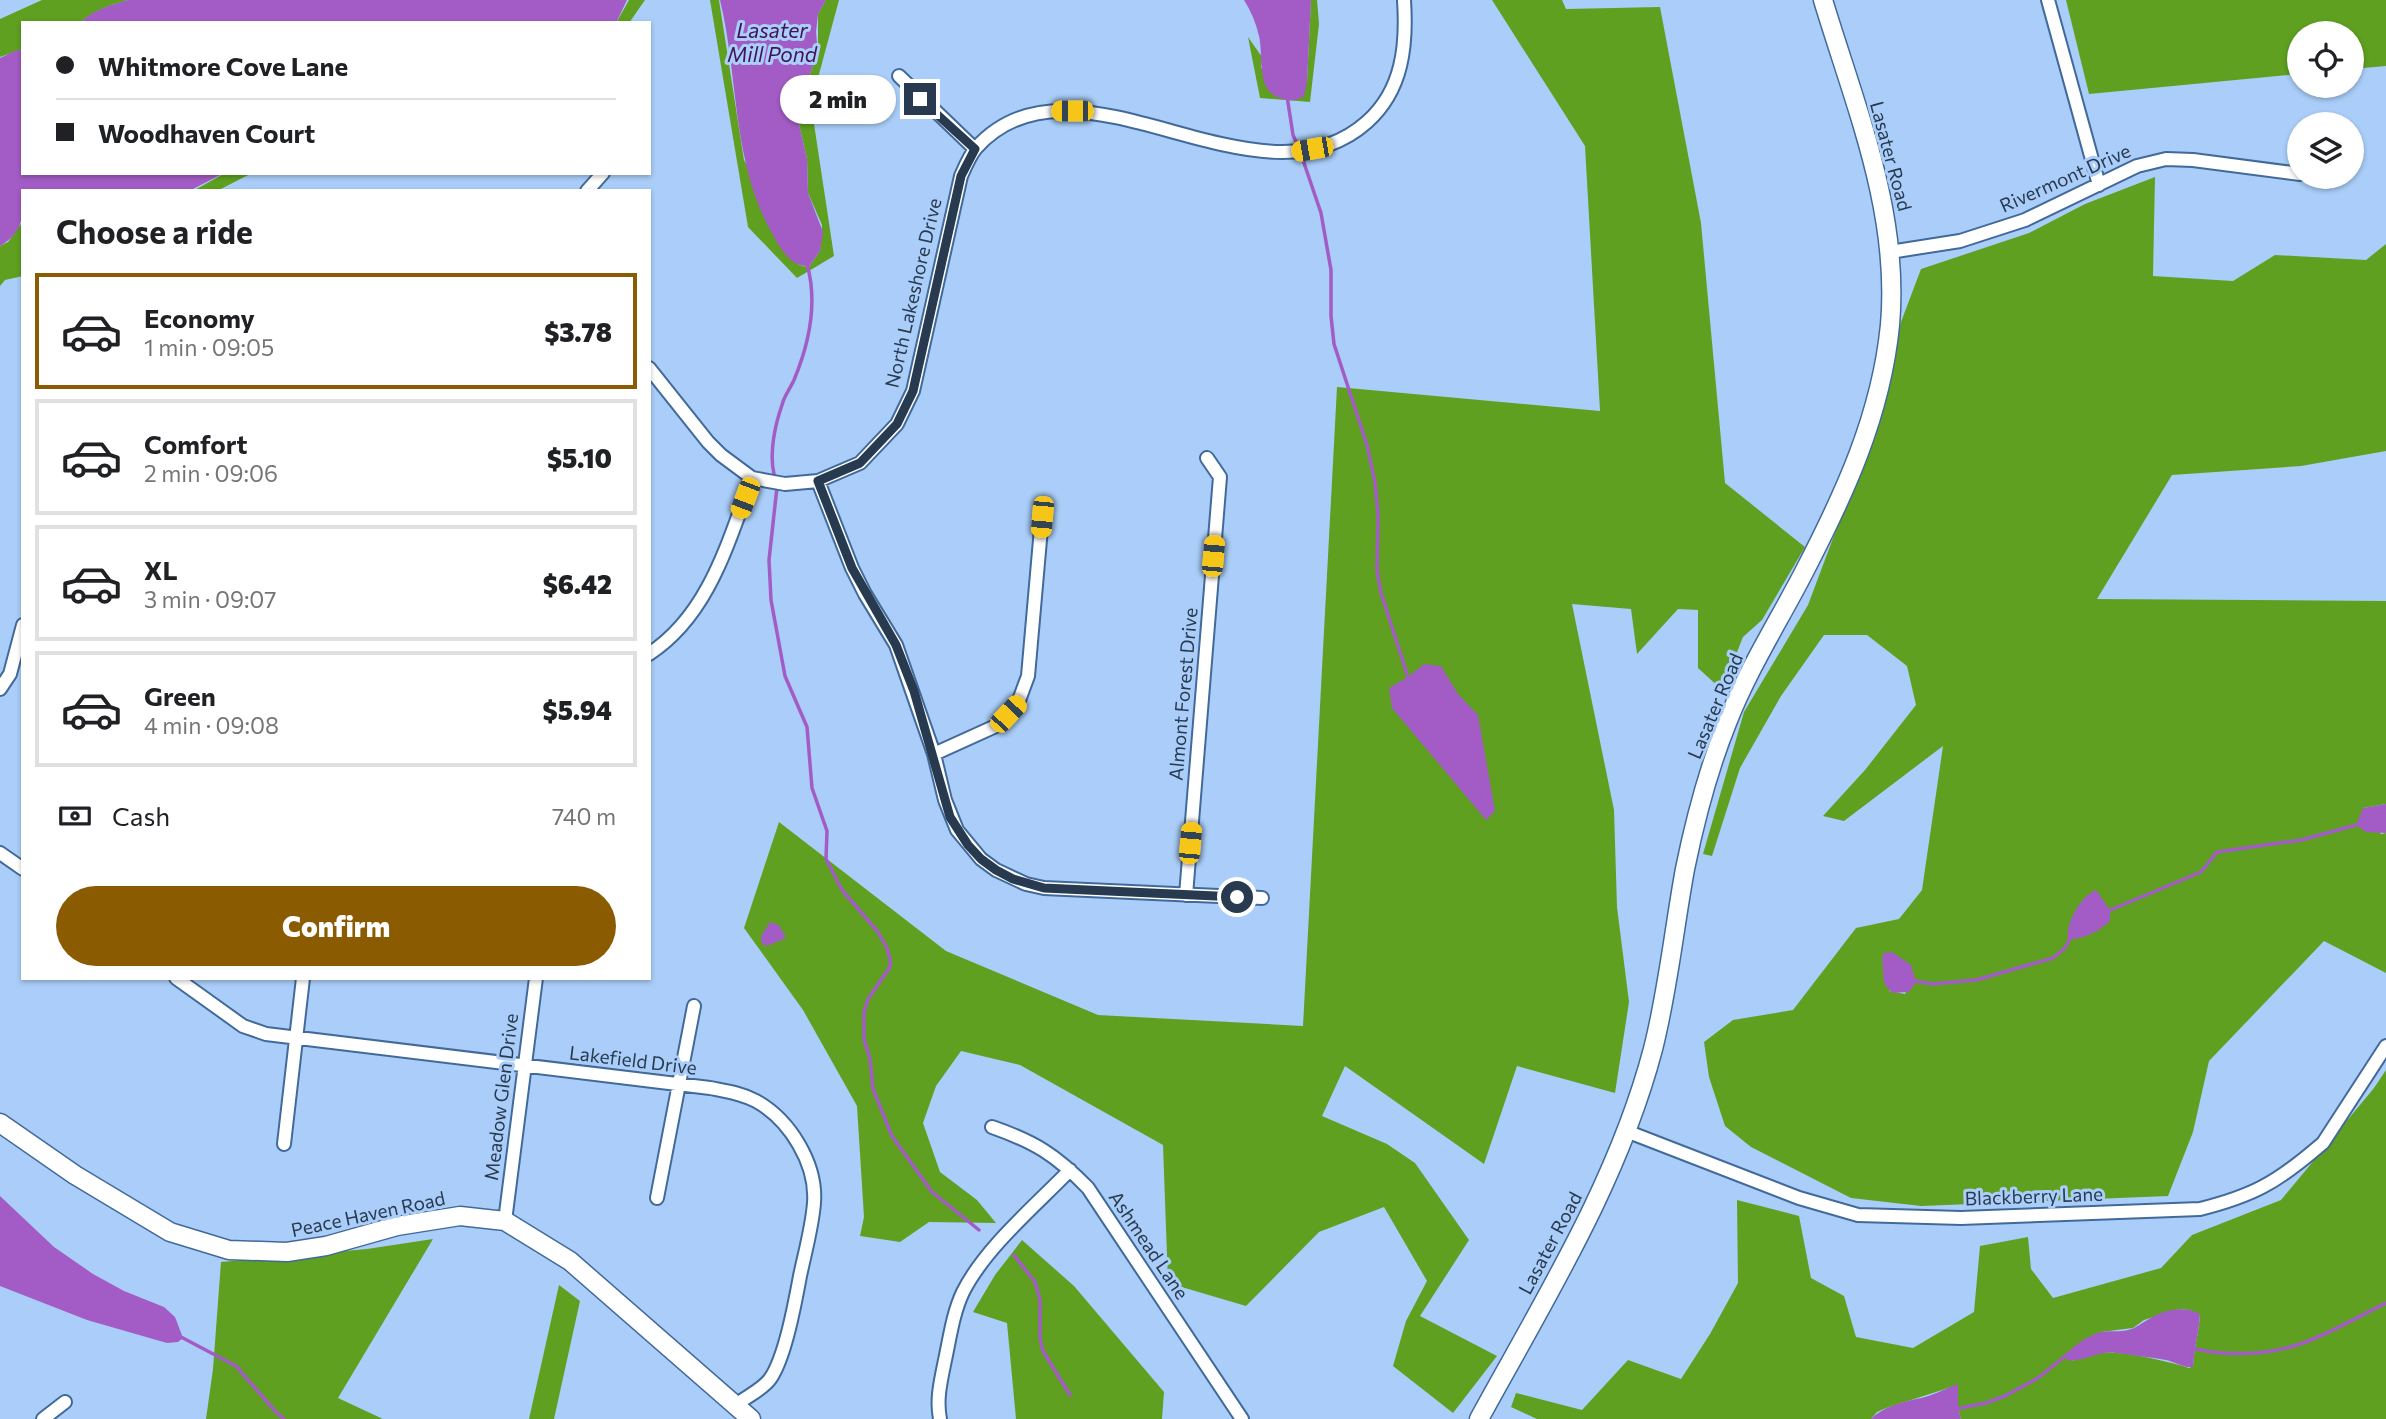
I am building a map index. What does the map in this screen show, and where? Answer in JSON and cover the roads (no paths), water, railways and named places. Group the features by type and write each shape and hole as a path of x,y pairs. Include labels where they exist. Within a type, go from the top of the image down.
{"street":[{"name":"North Lakeshore Drive","path":"651,371 708,442 752,478 785,484 818,481 860,463 897,424 913,391 961,176 975,149 1004,125 1025,116 1053,111 1095,114 1261,150 1298,152 1326,145 1364,124 1380,108 1392,90 1404,53 1405,0"},
{"name":"Lasater Road","path":"1479,1419 1580,1234 1626,1131 1653,1048 1685,869 1698,811 1713,762 1738,697 1809,561 1868,433 1878,396 1887,346 1891,292 1890,253 1875,170 1824,0"},
{"path":"2048,0 2099,185"},
{"path":"899,76 975,149"},
{"name":"Rivermont Drive","path":"1890,253 1960,240 2025,220 2137,166 2166,159 2287,173"},
{"path":"589,189 601,175"},
{"name":"Almont Forest Drive","path":"1186,895 1220,477 1207,458"},
{"path":"651,652 668,639 699,604 722,558 752,478"},
{"path":"818,481 852,568 896,645 934,754 944,800 957,830 968,845 996,870 1026,884 1044,888 1262,898"},
{"path":"934,754 998,725 1018,703 1028,676 1042,517"},
{"path":"0,690 10,674 21,633"},
{"path":"0,853 21,868"},
{"name":"Lakefield Drive","path":"179,980 243,1026 266,1034 736,1093 757,1102 785,1124 802,1150 812,1177 814,1201 796,1298 781,1353 770,1379 736,1405"},
{"path":"284,1144 303,980"},
{"name":"Meadow Glen Drive","path":"505,1221 536,980"},
{"path":"657,1198 694,1006"},
{"name":"Blackberry Lane","path":"1626,1131 1799,1198 1858,1215 1961,1218 2200,1209 2231,1201 2270,1185 2323,1143 2386,1046"},
{"name":"Peace Haven Road","path":"0,1123 75,1175 170,1232 229,1250 286,1252 327,1246 397,1226 460,1216 505,1221 570,1261 751,1419"},
{"name":"Ashmead Lane","path":"992,1127 1021,1137 1047,1151 1088,1188 1242,1419"},
{"path":"940,1419 937,1405 954,1316 962,1293 977,1269 1070,1170"},
{"path":"43,1419 65,1402"}],"water":[{"path":"129,0 627,0 617,21 82,21 110,6"},
{"name":"Lasater Mill Pond","path":"720,0 826,0 818,14 818,54 803,91 798,120 807,159 808,193 823,232 820,251 808,268 794,262 777,242 767,224 747,170"},
{"path":"1244,0 1311,0 1307,82 1304,96 1301,98 1283,99 1268,90 1262,74 1258,31"},
{"path":"21,50 21,175 220,175 193,189 21,189 21,218 18,229 0,246 0,58"},
{"path":"1424,664 1441,666 1458,694 1478,715 1495,811 1486,820 1392,708 1389,688"},
{"path":"2386,804 2386,833 2366,832 2356,825 2363,808"},
{"path":"2096,890 2110,910 2110,921 2091,934 2068,939 2069,925 2075,911 2090,893"},
{"path":"770,922 779,925 786,938 767,946 762,944 761,936"},
{"path":"1892,952 1911,965 1916,982 1909,992 1892,993 1884,983 1882,957 1884,953"},
{"path":"0,1196 54,1247 93,1274 124,1291 164,1307 175,1317 183,1338 178,1342 167,1343 87,1320 0,1286"},
{"path":"2179,1309 2200,1314 2193,1367 2116,1353 2103,1353 2079,1360 2067,1360 2064,1356 2081,1341 2096,1334 2130,1330 2159,1314"},
{"path":"1958,1384 1961,1419 1871,1419 1892,1406 1926,1397"}],"waterway":[{"path":"1287,96 1297,144"},
{"path":"1303,160 1321,213 1331,270 1334,344 1367,445 1375,483 1378,514 1377,570 1381,593 1408,677"},
{"path":"774,474 772,448 777,421 808,338 812,294 807,264"},
{"path":"777,487 769,560 771,600 785,676 807,727 812,788 827,831 826,859 842,890 878,932 890,960 890,967 868,999 864,1012 864,1039 870,1059 873,1089 892,1136 932,1192 979,1230"},
{"path":"2108,911 2201,872 2217,852 2301,840 2360,824"},
{"path":"1911,980 1931,984 1976,980 2053,958 2065,948 2071,937"},
{"path":"1014,1255 1035,1282 1040,1300 1040,1338 1043,1351 1070,1395"},
{"path":"2191,1348 2233,1354 2290,1347 2324,1334 2386,1303"},
{"path":"181,1337 236,1366 284,1419"},
{"path":"1955,1409 2005,1396 2038,1378 2069,1353"}]}
